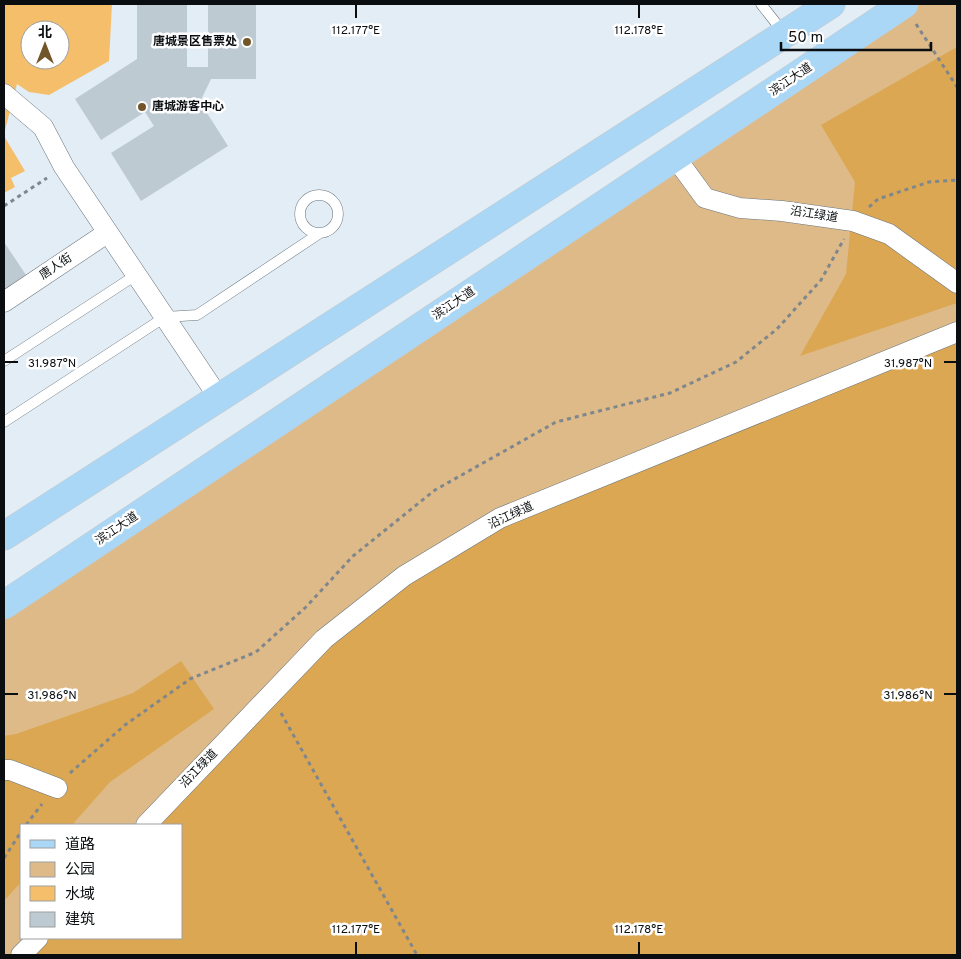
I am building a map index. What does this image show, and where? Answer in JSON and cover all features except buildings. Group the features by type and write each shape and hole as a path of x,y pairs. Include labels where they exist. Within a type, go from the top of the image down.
{"main road":[{"path":"4,536 831,4"},
{"name":"滨江大道","path":"4,605 904,4"}],"street":[{"path":"4,94 43,126 64,167 220,398"},
{"name":"沿江绿道","path":"675,157 705,198 740,208 782,210 853,222 889,234 946,273 957,283"},
{"name":"唐人街","path":"4,302 107,233"},
{"name":"沿江绿道","path":"147,824 324,639 404,576 500,518 957,332"},
{"path":"4,770 10,770 57,788"},
{"path":"21,955 37,939"}],"lane":[{"path":"761,4 784,34"},
{"path":"4,422 165,318 197,315 320,233"},
{"path":"4,361 136,275"}],"path":[{"path":"904,4 957,87"},
{"path":"4,206 64,167"},
{"path":"27,824 72,771 125,725 190,679 256,652 306,607 353,556 435,490 556,422 670,393 736,362 777,329 821,280 853,222 878,199 929,182 957,180"},
{"path":"271,695 417,955"},
{"path":"4,858 20,834"}],"green space":[{"path":"904,4 957,4 957,332 148,824 20,824 20,939 37,939 21,955 4,955 4,605"}],"shaded area":[{"path":"957,47 957,303 800,356 846,274 855,182 821,125"},
{"path":"957,332 957,955 21,955 37,939 182,939 182,824 147,824 324,639 500,518"},
{"path":"181,661 214,709 110,782 73,824 20,824 20,883 4,901 4,736 16,734 133,693"}],"water":[{"path":"4,4 112,4 109,61 49,95 29,92 17,84 4,134"},
{"path":"4,136 25,171 11,178 15,187 4,193"}],"place":[{"name":"唐城景区售票处","path":"247,42"},
{"name":"唐城游客中心","path":"142,107"}]}
